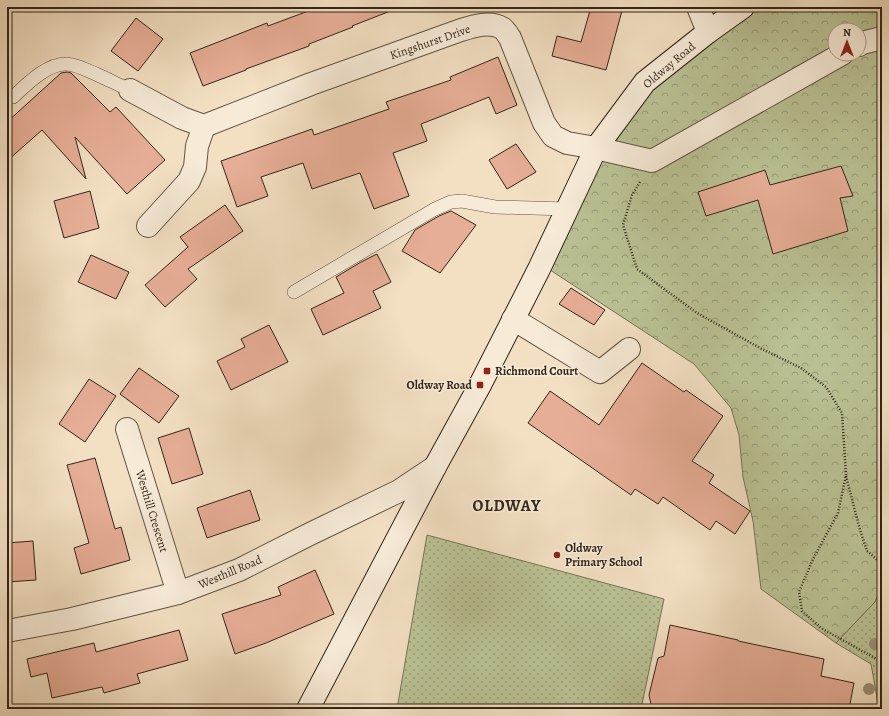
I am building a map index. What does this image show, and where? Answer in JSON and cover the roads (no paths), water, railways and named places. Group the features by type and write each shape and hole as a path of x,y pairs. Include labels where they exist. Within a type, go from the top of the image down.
{"street":[{"path":"698,7 708,32"},
{"name":"Oldway Road","path":"308,709 435,466 480,385 539,269 596,148 645,82 708,32 743,7"},
{"name":"Kingshurst Drive","path":"204,126 304,87 461,30 490,24 503,28 510,38 544,123 554,136 567,143 652,160 828,62"},
{"path":"867,42 882,38"},
{"path":"130,90 182,118 204,126 197,146 196,167 189,181 148,226"},
{"path":"513,319 600,372 629,349"},
{"name":"Westhill Crescent","path":"126,429 178,593"},
{"name":"Westhill Road","path":"7,631 72,619 178,593 239,570 399,491 435,466"}],"lane":[{"path":"13,97 30,81 43,72 54,67 67,64 86,70 130,90"},
{"path":"294,292 435,209 451,202 462,201 495,207 566,209"}],"place":[{"name":"Richmond Court","path":"487,371"},
{"name":"Oldway Road","path":"480,385"},
{"name":"Oldway Primary School","path":"557,555"}],"district":[{"name":"OLDWAY","path":"507,506"}]}
